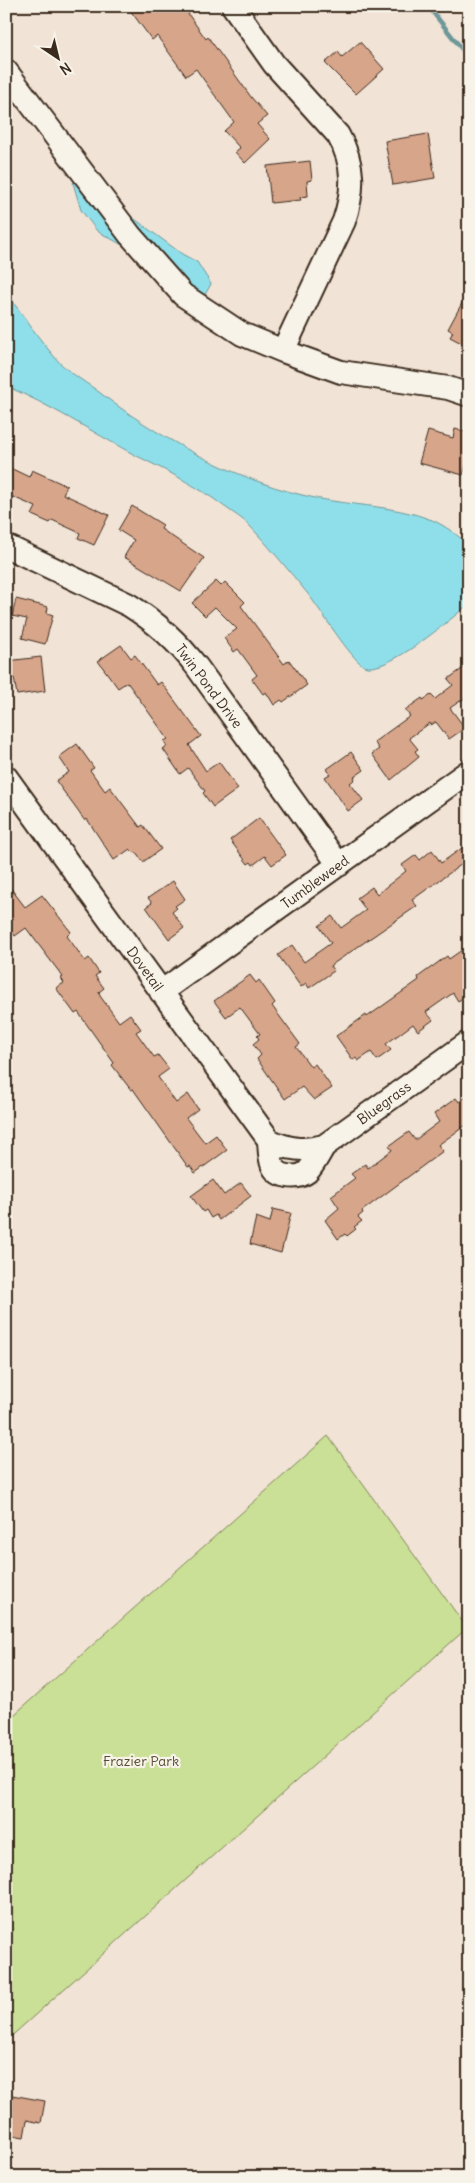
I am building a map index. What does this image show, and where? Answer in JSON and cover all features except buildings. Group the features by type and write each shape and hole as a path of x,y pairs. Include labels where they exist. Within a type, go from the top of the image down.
{"street":[{"path":"232,6 278,69 338,135 352,171 350,204 344,221 284,350"},
{"path":"6,71 130,235 183,295 242,334 341,372 394,382 448,388 469,395"},
{"name":"Twin Pond Drive","path":"6,546 129,605 146,616 172,638 198,668 339,865"},
{"name":"Tumbleweed","path":"161,992 469,771"},
{"name":"Dovetail","path":"6,777 269,1140"},
{"name":"Bluegrass","path":"269,1140 280,1146 293,1149 324,1146 469,1042"},
{"path":"269,1140 271,1163 274,1170 280,1175 292,1177 302,1175 308,1171 324,1146"}],"green space":[{"name":"Frazier Park","path":"328,1436 467,1628 6,2041 6,1722"}],"water":[{"path":"81,175 124,211 182,254 197,262 211,284 202,300 138,260 126,247 97,231 81,210 73,183"},
{"path":"6,293 45,345 67,369 142,422 193,452 220,466 275,487 318,499 384,508 417,515 432,520 456,534 469,545 469,604 418,644 402,654 374,667 364,666 335,633 287,568 257,533 243,520 180,478 6,386"}],"waterway":[{"path":"428,6 469,58"}]}
